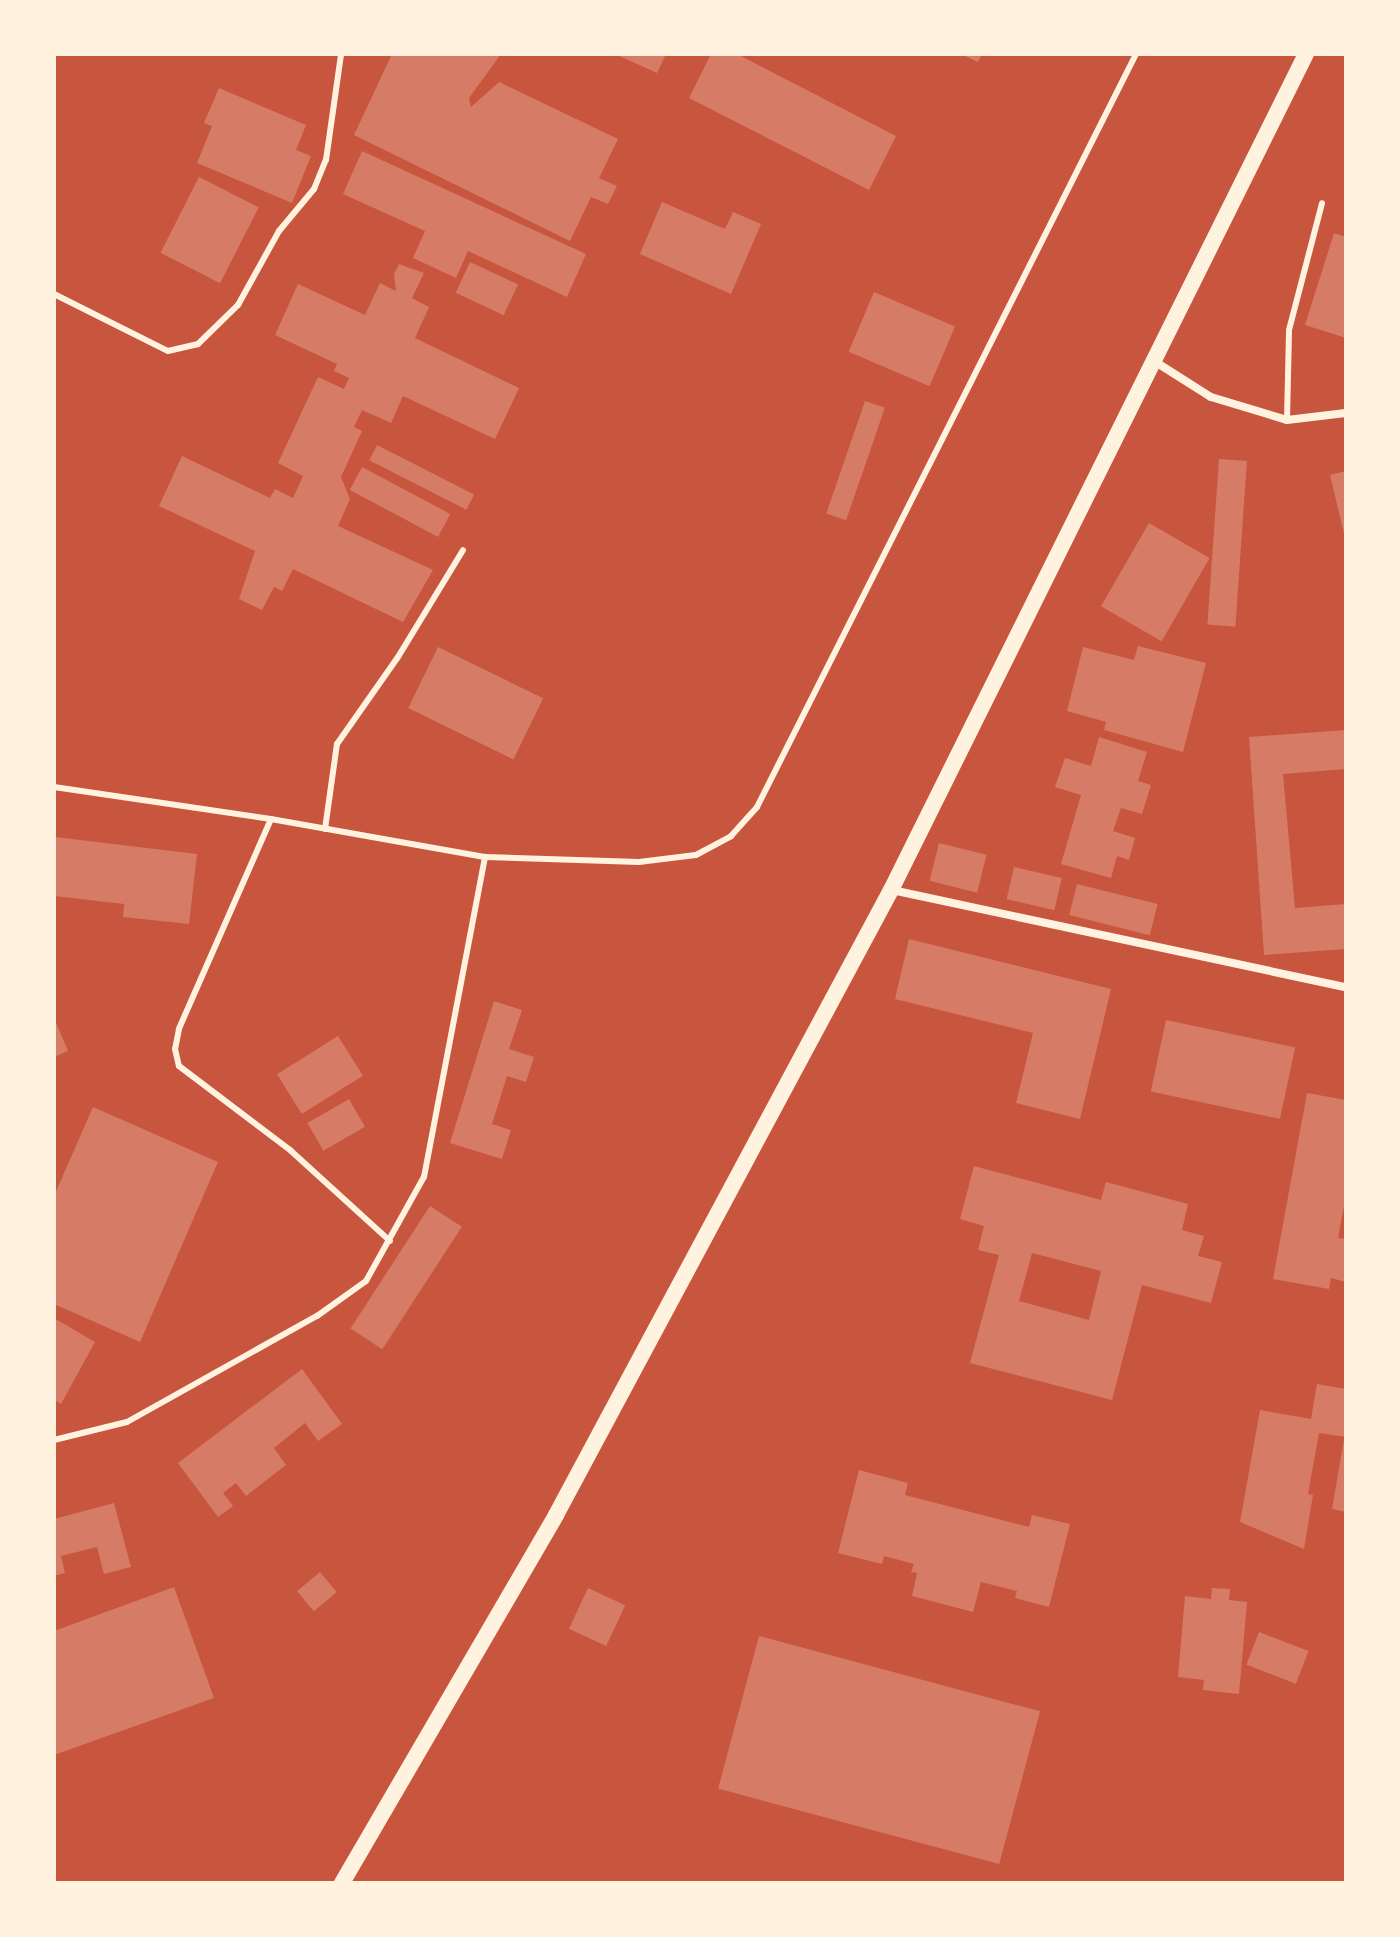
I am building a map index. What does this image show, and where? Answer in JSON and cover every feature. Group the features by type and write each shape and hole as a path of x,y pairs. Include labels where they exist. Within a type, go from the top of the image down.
{"main road":[{"path":"342,1883 556,1515 891,890 1306,54"}],"street":[{"path":"1154,361 1211,397 1287,420 1346,413"},
{"path":"891,890 1346,987"}],"lane":[{"path":"54,294 168,351 198,344 238,305 279,231 314,189 326,160 327,134 341,54"},
{"path":"54,787 271,819 485,857 639,862 696,855 731,836 757,807 1136,54"},
{"path":"1287,420 1289,330 1322,203"},
{"path":"325,829 337,744 398,657 463,550"},
{"path":"271,819 179,1029 175,1049 179,1066 290,1150 390,1241"},
{"path":"54,1440 127,1422 317,1316 366,1281 424,1177 485,857"}],"building":[{"path":"392,54 501,54 469,98 471,107 499,82 618,139 599,178 617,186 608,204 591,197 570,241 354,135"},
{"path":"615,54 666,54 657,73"},
{"path":"711,54 737,54 896,136 869,190 689,98"},
{"path":"961,54 982,54 978,62"},
{"path":"219,88 306,125 296,150 311,156 292,203 197,163 212,126 204,123"},
{"path":"362,151 586,254 567,297 468,251 456,278 413,258 425,231 343,194"},
{"path":"199,177 259,207 220,283 160,253"},
{"path":"662,202 725,229 733,212 761,224 731,294 640,254"},
{"path":"1334,233 1346,237 1346,338 1305,325"},
{"path":"470,262 518,284 504,315 456,293"},
{"path":"399,264 424,273 412,298 429,307 415,338 519,388 495,439 403,396 391,423 362,410 354,427 362,431 341,477 350,499 338,526 433,570 403,622 293,569 282,591 274,587 262,610 239,599 255,551 159,506 182,456 270,498 275,489 293,498 303,476 278,463 318,377 344,389 349,378 334,371 337,364 275,335 298,284 365,315 380,283 396,291 394,274"},
{"path":"874,292 955,326 930,386 849,352"},
{"path":"865,401 885,408 846,520 826,514"},
{"path":"377,445 474,494 466,510 369,460"},
{"path":"1219,459 1247,461 1235,627 1207,625"},
{"path":"362,467 450,514 438,537 350,490"},
{"path":"1346,471 1346,538 1345,538 1330,475"},
{"path":"1149,523 1210,558 1162,641 1101,606"},
{"path":"1138,646 1206,663 1183,752 1104,730 1106,722 1067,711 1083,647 1134,660"},
{"path":"438,647 543,698 513,759 408,708"},
{"path":"1346,730 1346,769 1283,774 1295,908 1346,904 1346,949 1264,955 1249,737"},
{"path":"1099,737 1147,752 1138,781 1151,785 1142,814 1121,808 1113,831 1135,838 1129,860 1117,856 1111,878 1061,864 1081,795 1055,787 1065,758 1091,766"},
{"path":"55,837 197,854 189,924 123,917 124,904 54,896"},
{"path":"939,843 987,855 977,893 930,881"},
{"path":"1014,867 1062,878 1054,910 1007,899"},
{"path":"1077,884 1158,904 1150,935 1069,915"},
{"path":"909,939 1111,989 1080,1119 1016,1103 1033,1033 895,999"},
{"path":"494,1001 522,1010 509,1049 534,1057 526,1082 507,1076 492,1124 511,1130 502,1159 450,1143"},
{"path":"54,1018 68,1051 54,1057"},
{"path":"1166,1020 1295,1047 1280,1119 1151,1091"},
{"path":"338,1036 363,1076 302,1114 277,1074"},
{"path":"1307,1093 1346,1100 1346,1195 1338,1238 1346,1239 1346,1282 1331,1278 1329,1289 1273,1279"},
{"path":"349,1099 365,1127 323,1151 307,1123"},
{"path":"93,1107 218,1162 140,1342 54,1304 54,1196"},
{"path":"974,1166 1101,1200 1106,1182 1188,1204 1182,1230 1204,1236 1198,1256 1222,1262 1211,1303 1142,1285 1112,1400 970,1363 999,1255 978,1250 984,1226 960,1219","holes":["1032,1253 1101,1271 1089,1320 1019,1301"]},
{"path":"430,1206 462,1227 382,1349 350,1328"},
{"path":"54,1318 95,1342 61,1404 54,1400"},
{"path":"302,1369 342,1424 318,1441 305,1423 274,1448 286,1465 246,1496 236,1483 223,1493 233,1506 218,1517 178,1463"},
{"path":"1317,1384 1346,1389 1346,1437 1319,1433 1308,1494 1313,1495 1304,1549 1240,1522 1260,1410 1311,1419"},
{"path":"1346,1439 1346,1512 1332,1509"},
{"path":"859,1470 908,1483 905,1495 1029,1527 1032,1515 1070,1524 1049,1607 1015,1598 1017,1591 981,1582 973,1612 912,1596 917,1573 911,1572 914,1564 884,1556 882,1564 838,1553"},
{"path":"114,1503 131,1567 104,1574 97,1547 61,1556 65,1573 54,1576 54,1519"},
{"path":"320,1572 337,1592 314,1611 297,1591"},
{"path":"174,1587 214,1698 54,1755 54,1631"},
{"path":"588,1588 625,1605 606,1646 569,1629"},
{"path":"1212,1588 1230,1589 1229,1600 1247,1602 1239,1694 1203,1690 1204,1680 1178,1677 1185,1596 1211,1599"},
{"path":"1259,1632 1308,1651 1296,1684 1246,1665"},
{"path":"759,1636 1040,1711 999,1864 718,1789"}]}
